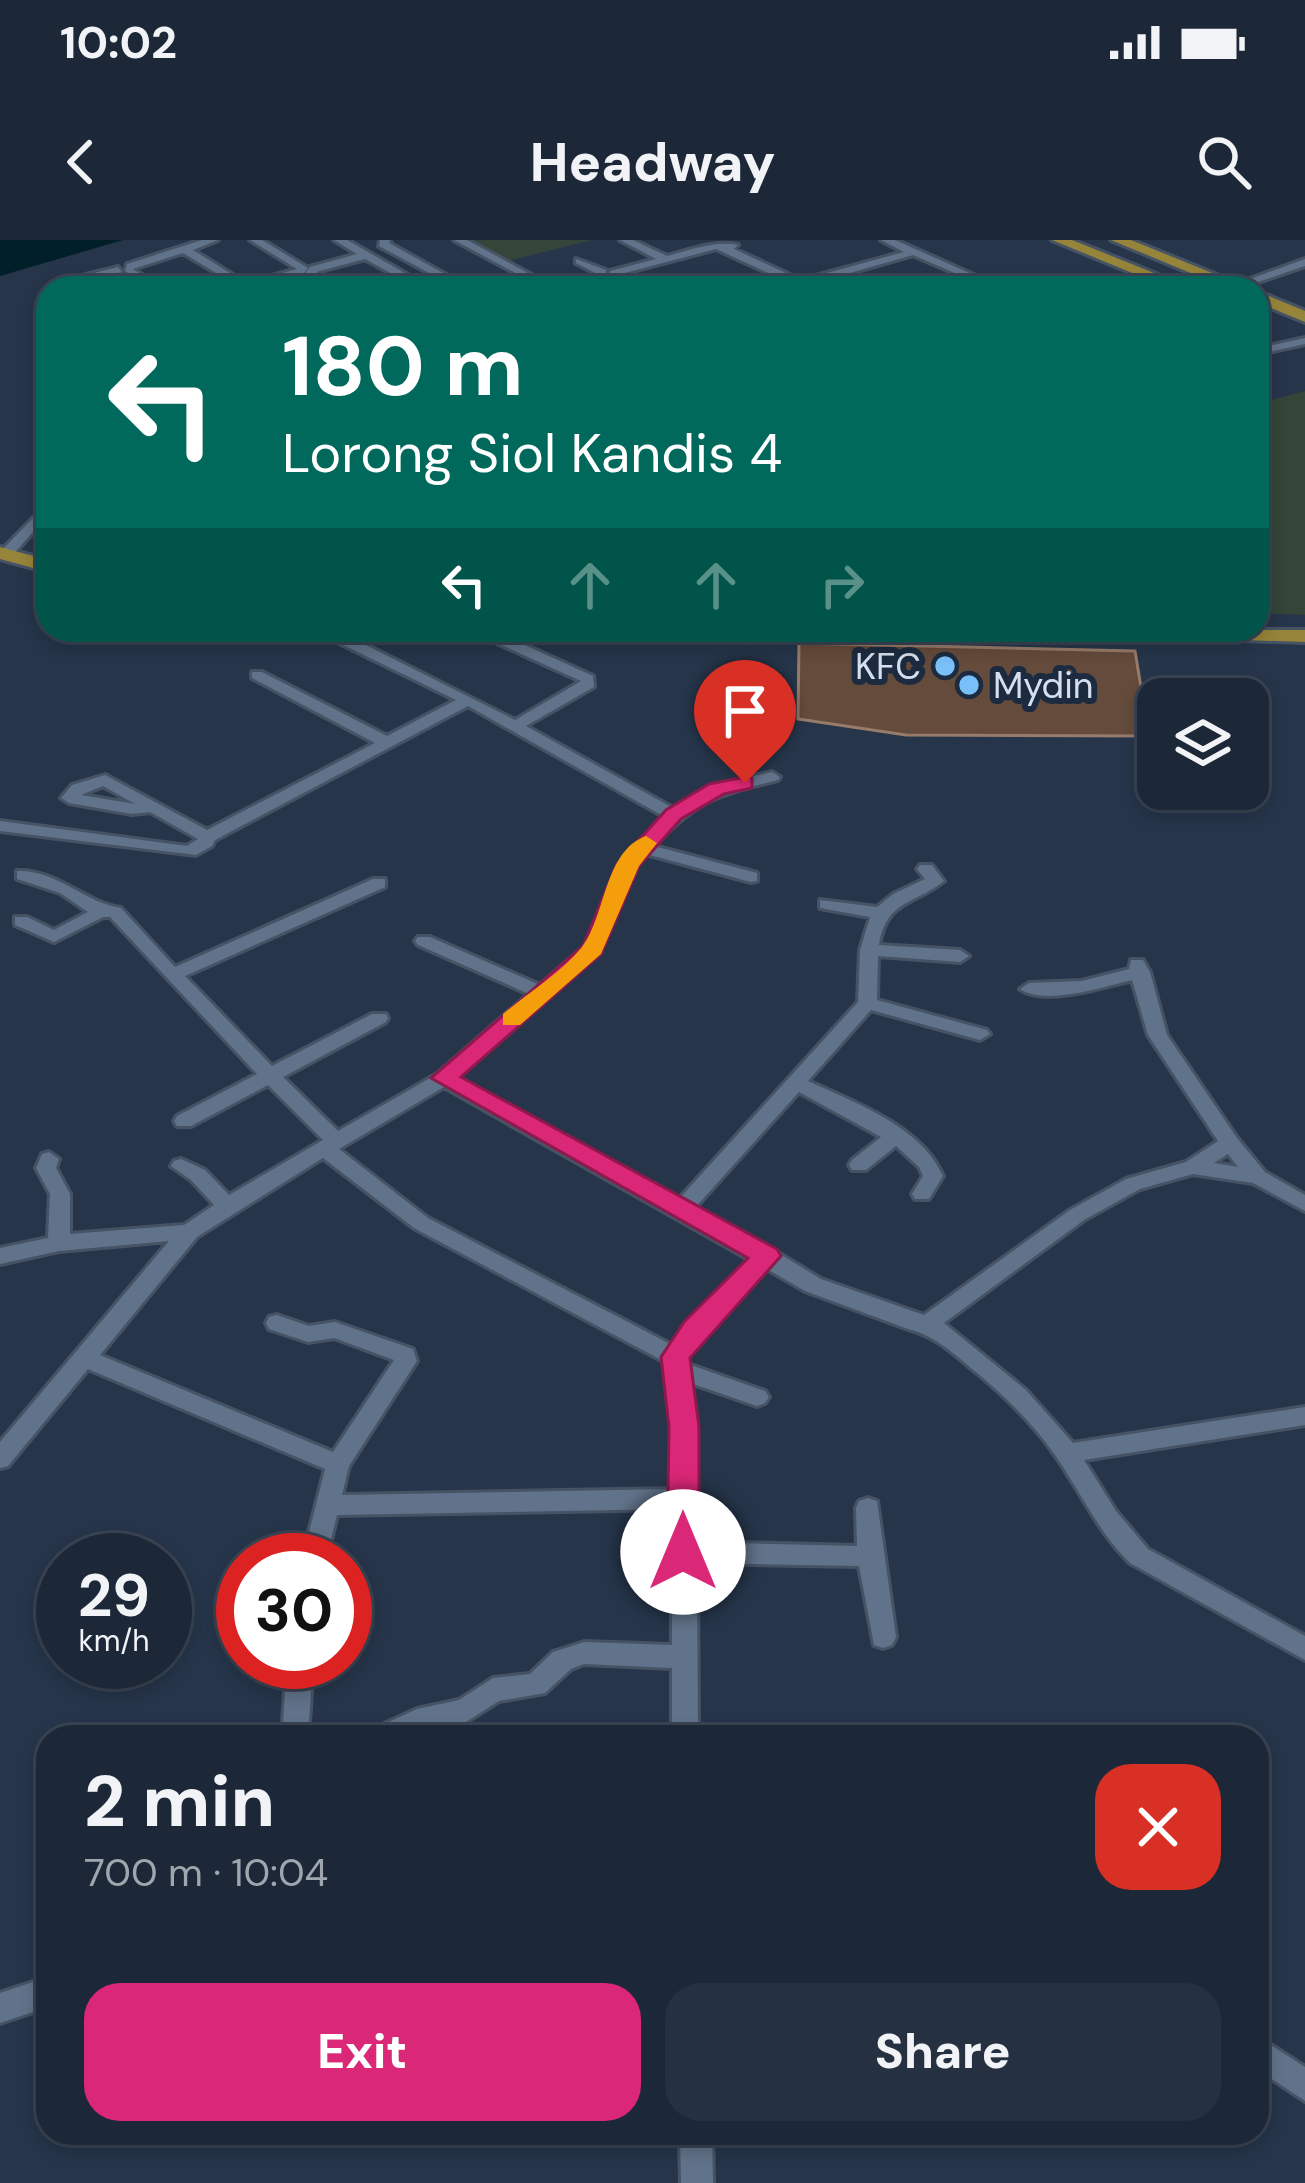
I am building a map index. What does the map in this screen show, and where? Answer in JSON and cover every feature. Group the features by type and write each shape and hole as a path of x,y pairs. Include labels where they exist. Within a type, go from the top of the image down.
{"highway":[{"path":"1059,240 1152,276"},
{"path":"1118,240 1211,276"},
{"path":"1269,302 1304,319"},
{"path":"1269,314 1304,319"},
{"path":"2,557 36,567"},
{"path":"1269,626 1305,631"},
{"path":"1269,631 1305,631"}],"street":[{"path":"92,276 213,240"},
{"path":"255,240 316,276"},
{"path":"339,240 404,276"},
{"path":"385,240 383,244 443,276"},
{"path":"459,240 531,276"},
{"path":"625,240 665,259"},
{"path":"887,259 888,241 970,276"},
{"path":"599,276 728,245 792,276"},
{"path":"186,250 226,276"},
{"path":"833,276 914,252"},
{"path":"284,276 366,255"},
{"path":"580,261 611,276"},
{"path":"1266,276 1305,262"},
{"path":"127,269 138,276"},
{"path":"1274,273 1289,279"},
{"path":"1269,349 1305,340"},
{"path":"2,557 36,521"},
{"path":"364,642 673,815"},
{"path":"506,642 580,675 589,684 514,726"},
{"path":"256,675 388,742"},
{"path":"0,826 181,854 468,700"},
{"path":"0,1460 189,1232 444,1078 593,949 609,902 642,848 673,815 717,789 772,777"},
{"path":"150,807 207,837"},
{"path":"642,848 751,877"},
{"path":"680,1212 867,1003 868,938 880,913 895,900 933,883 926,868"},
{"path":"22,875 69,890 100,912"},
{"path":"172,975 379,883"},
{"path":"826,904 880,913"},
{"path":"21,921 54,937 100,912 115,912 330,1144 421,1223 678,1363 758,1397"},
{"path":"424,941 542,993"},
{"path":"869,950 959,956"},
{"path":"1029,989 1082,987 1139,968 1158,1035 1229,1143 1258,1178"},
{"path":"867,1003 980,1034"},
{"path":"184,1121 379,1018"},
{"path":"444,1078 828,1292 928,1323 1021,1394 1067,1453 1119,1538 1139,1556 1305,1649"},
{"path":"795,1082 894,1137 932,1166 933,1176 922,1194"},
{"path":"860,1165 894,1137"},
{"path":"928,1323 1078,1215 1133,1184 1193,1168 1229,1143"},
{"path":"49,1159 46,1168 60,1194 59,1243"},
{"path":"181,1166 198,1175 228,1207"},
{"path":"1193,1168 1258,1178 1305,1204"},
{"path":"0,1256 59,1243 189,1232"},
{"path":"685,1725 678,1363 694,1330 767,1256"},
{"path":"277,1323 308,1334 335,1330 405,1355 406,1361 338,1463 322,1533"},
{"path":"87,1359 338,1463"},
{"path":"1067,1453 1305,1416"},
{"path":"331,1504 683,1499"},
{"path":"868,1508 883,1637"},
{"path":"683,1552 777,1557 870,1554"},
{"path":"408,1725 466,1710 494,1690 536,1685 562,1660 584,1653 686,1657"},
{"path":"296,1725 298,1689"},
{"path":"0,2008 36,1996"},
{"path":"1269,2060 1305,2086"},
{"path":"696,2145 698,2183"}],"green space":[{"path":"467,240 592,240 508,261"},
{"path":"1305,391 1305,615 1269,613 1269,401"}],"water":[{"path":"0,240 123,240 0,276"}],"building":[{"name":"Mydin","path":"799,643 1135,651 1139,678 1137,736 906,735 798,719"}],"slow traffic":[{"path":"512,1020 593,949 609,902 628,864 646,843"}],"place":[{"name":"KFC","path":"945,666"},
{"name":"Mydin","path":"969,685"}],"route":[{"path":"683,1552 684,1427 676,1357 694,1330 767,1256 444,1078 593,949 628,864 673,815 717,789 745,783"}]}
